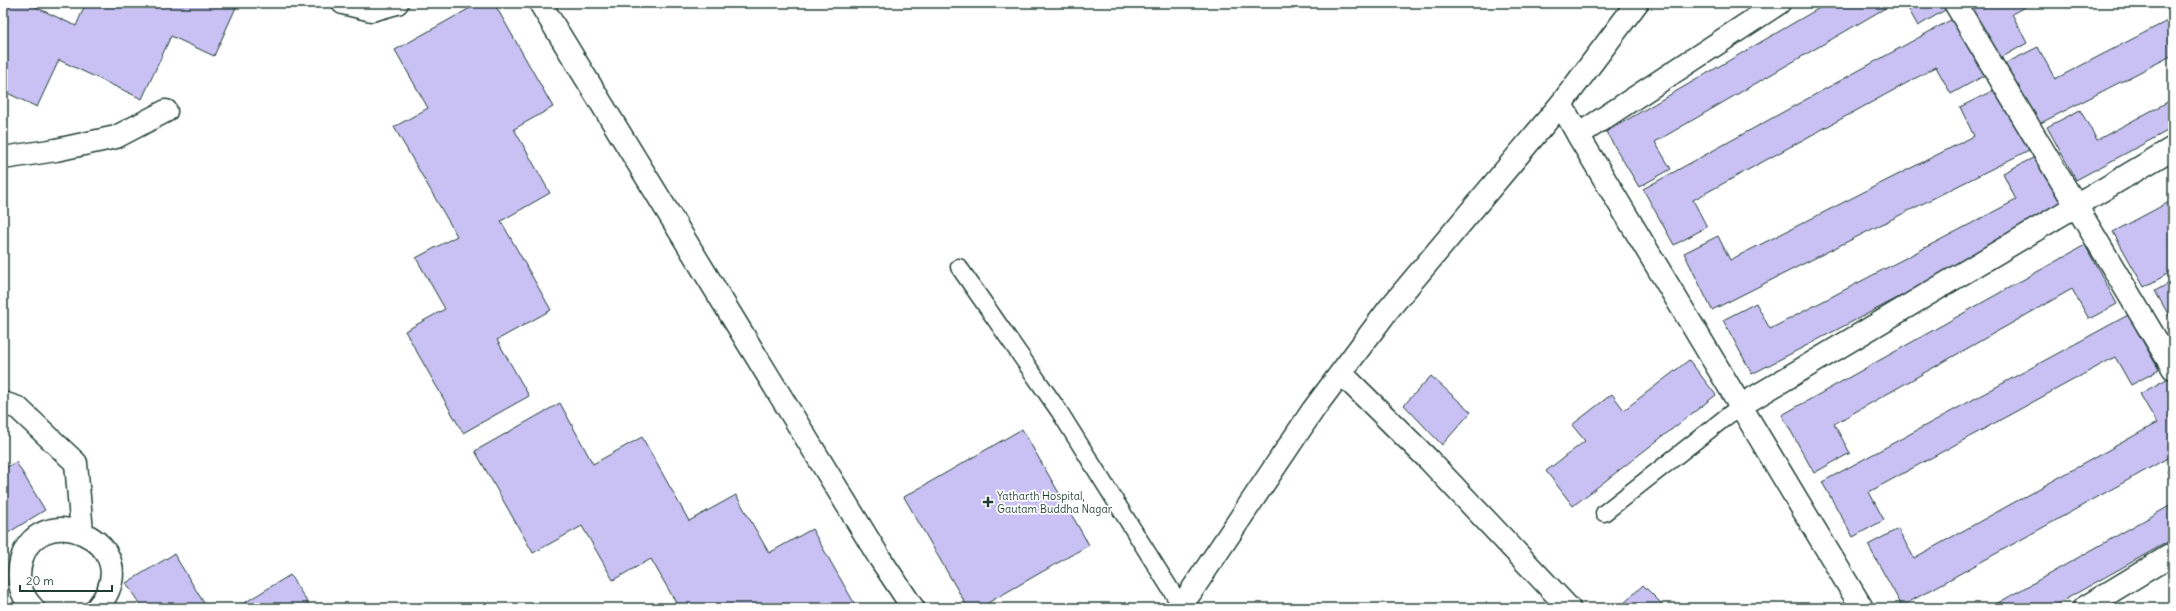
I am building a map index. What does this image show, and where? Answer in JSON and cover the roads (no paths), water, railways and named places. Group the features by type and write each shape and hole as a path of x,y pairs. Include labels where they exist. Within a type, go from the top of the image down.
{"street":[{"path":"343,3 372,10 397,3"},
{"path":"540,3 875,550 913,608"},
{"path":"1180,607 1313,410 1388,310 1561,104 1636,3"},
{"path":"1578,135 1779,3"},
{"path":"1955,3 2173,368"},
{"path":"1561,104 1578,135 1862,608"},
{"path":"3,158 56,150 116,137 166,111"},
{"path":"1740,406 2077,207 2173,148"},
{"path":"1341,373 1428,459 1569,608"},
{"path":"3,403 18,408 76,463 82,532"},
{"path":"33,608 26,601 20,588 18,573 21,559 28,546 39,536 52,530 67,528 82,532 96,540 106,553 111,568 111,584 105,598 97,608"},
{"path":"2084,608 2173,554"}],"lane":[{"path":"959,267 1059,411 1180,607"},
{"path":"1604,513 1740,406"}],"place":[{"name":"Yatharth Hospital, Gautam Buddha Nagar","path":"988,502"}]}
